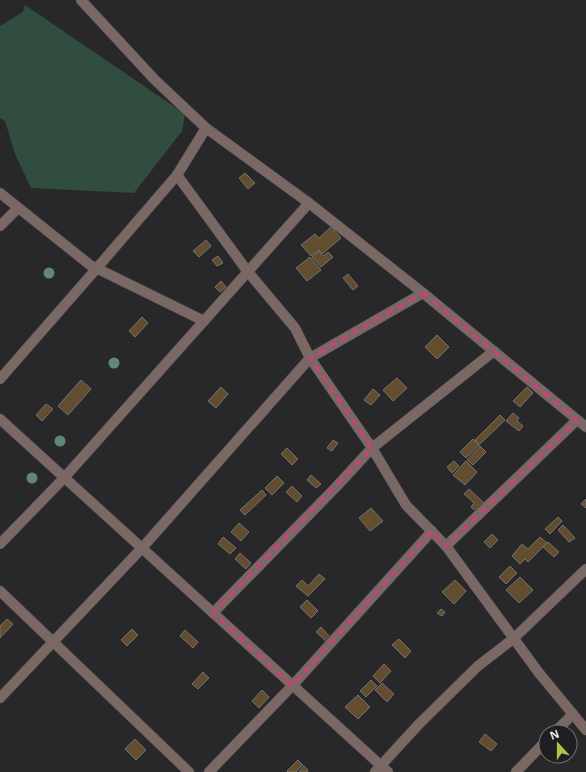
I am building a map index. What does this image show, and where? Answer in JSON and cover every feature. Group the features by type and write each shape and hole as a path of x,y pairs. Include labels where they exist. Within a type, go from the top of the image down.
{"street":[{"path":"81,0 155,80 206,128 309,203 423,293 586,427"},
{"path":"0,379 177,175 206,128"},
{"path":"177,175 248,272 294,328 310,358 372,448 406,505 446,546 539,674 586,730"},
{"path":"0,193 90,265 204,321"},
{"path":"0,544 64,478 309,203"},
{"path":"0,226 18,208"},
{"path":"0,698 142,548 310,358 423,293"},
{"path":"213,613 338,486 372,448 494,351"},
{"path":"0,419 213,613 381,770 419,724 478,666 513,638 586,569"},
{"path":"446,546 577,420"},
{"path":"209,772 292,686 432,531"},
{"path":"0,591 52,643 189,772"},
{"path":"563,724 573,714"},
{"path":"516,772 538,749"}],"highlighted area":[{"path":"423,293 577,420 446,546 432,531 292,686 213,613 372,448 310,358"}],"green space":[{"path":"25,5 185,114 182,131 134,193 31,188 15,154 5,121 0,118 0,26 23,12"}],"building":[{"path":"245,173 255,183 248,189 239,178"},
{"path":"331,227 341,238 322,254 319,250 311,256 301,245 315,234 319,238"},
{"path":"206,240 211,246 199,257 193,251"},
{"path":"319,251 323,256 328,252 333,257 321,267 312,257"},
{"path":"218,256 223,263 217,266 212,260"},
{"path":"310,257 321,270 307,281 296,268"},
{"path":"348,274 358,286 353,290 343,278"},
{"path":"221,281 226,287 220,292 215,287"},
{"path":"142,317 148,323 135,337 129,331"},
{"path":"437,335 449,347 437,359 425,347"},
{"path":"397,378 407,388 393,401 383,390"},
{"path":"81,380 91,389 68,415 58,406"},
{"path":"221,387 228,394 216,408 208,401"},
{"path":"527,387 533,393 520,407 513,401"},
{"path":"373,389 380,395 371,405 364,400"},
{"path":"46,404 53,409 42,421 36,415"},
{"path":"513,413 519,418 517,421 523,426 519,431 506,421"},
{"path":"500,415 505,420 479,445 475,440"},
{"path":"473,439 479,445 466,458 460,452"},
{"path":"333,440 338,443 332,451 327,448"},
{"path":"480,446 486,452 473,465 467,460"},
{"path":"287,448 298,459 292,465 281,454"},
{"path":"454,461 459,466 452,473 447,467"},
{"path":"466,461 477,472 465,485 453,475"},
{"path":"311,475 321,484 316,488 307,480"},
{"path":"277,476 284,483 272,495 265,488"},
{"path":"292,486 302,496 297,502 286,492"},
{"path":"469,489 484,503 476,511 471,507 474,503 464,494"},
{"path":"262,490 266,495 245,515 240,510"},
{"path":"586,499 586,508 581,504"},
{"path":"371,508 383,521 370,531 359,518"},
{"path":"558,517 562,521 550,534 545,529"},
{"path":"239,523 249,532 241,541 231,532"},
{"path":"563,525 575,538 569,542 558,530"},
{"path":"492,534 498,540 490,548 484,542"},
{"path":"223,537 236,548 230,554 218,544"},
{"path":"540,537 547,543 528,562 525,559 520,564 512,556 522,544 528,549"},
{"path":"548,542 559,552 554,557 543,547"},
{"path":"240,553 251,563 246,569 235,559"},
{"path":"510,566 517,573 506,584 499,577"},
{"path":"319,574 325,579 308,596 296,586 302,580 308,586"},
{"path":"520,577 533,590 519,603 506,590"},
{"path":"455,580 466,591 454,604 442,592"},
{"path":"307,600 318,611 311,618 300,607"},
{"path":"441,609 445,612 442,616 437,613"},
{"path":"7,619 13,624 0,638 0,626"},
{"path":"321,627 331,638 327,642 316,632"},
{"path":"132,629 138,635 127,646 121,640"},
{"path":"185,630 198,642 193,648 180,636"},
{"path":"399,639 411,651 405,658 392,645"},
{"path":"384,664 391,671 380,683 373,676"},
{"path":"203,672 209,678 198,689 192,684"},
{"path":"371,680 377,686 366,697 360,691"},
{"path":"382,683 394,694 387,702 375,690"},
{"path":"262,690 269,697 259,708 252,701"},
{"path":"358,695 370,707 358,719 345,707"},
{"path":"485,734 497,744 491,751 479,742"},
{"path":"135,739 146,750 136,760 125,749"},
{"path":"298,760 303,765 296,772 288,772 287,771"},
{"path":"304,766 308,770 307,772 299,772"}]}
